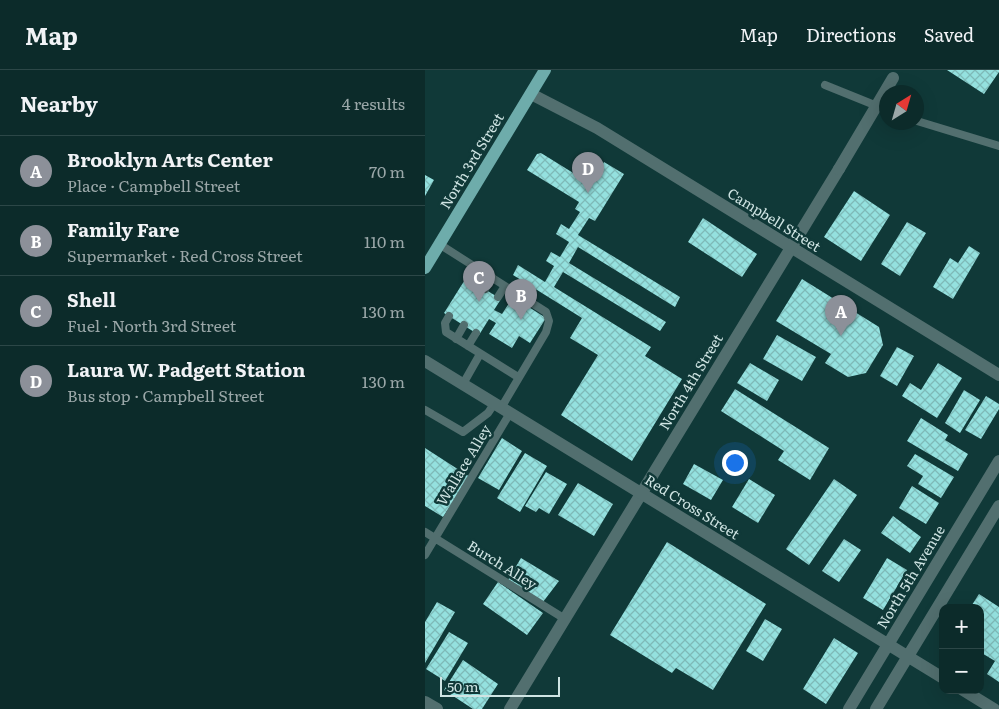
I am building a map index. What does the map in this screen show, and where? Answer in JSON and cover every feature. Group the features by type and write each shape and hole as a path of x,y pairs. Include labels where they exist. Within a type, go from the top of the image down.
{"main road":[{"name":"North 3rd Street","path":"425,268 545,70"}],"street":[{"name":"North 4th Street","path":"510,709 895,74"},
{"name":"Campbell Street","path":"531,94 597,128 999,375"},
{"name":"Red Cross Street","path":"425,362 939,676"},
{"name":"North 5th Avenue","path":"849,709 999,461"},
{"path":"876,709 999,506"},
{"path":"970,694 994,709"},
{"path":"425,702 437,709"}],"lane":[{"path":"825,85 879,107"},
{"path":"924,123 999,146"},
{"path":"425,410 463,432 488,413 502,408 546,332 549,321 546,312 439,244"},
{"path":"470,280 478,268"},
{"path":"485,289 492,277"},
{"path":"498,297 505,286"},
{"path":"449,316 445,324 447,332 519,378"},
{"path":"456,339 464,325"},
{"path":"468,346 476,333"},
{"path":"463,384 480,354"},
{"name":"Wallace Alley","path":"425,555 502,408"},
{"name":"Burch Alley","path":"425,532 565,619"}],"building":[{"path":"947,70 999,70 999,72 984,94"},
{"path":"541,153 591,184 604,162 624,174 595,221 589,218 578,235 680,297 675,307 578,247 569,263 666,322 660,331 563,272 554,287 651,347 645,356 682,379 632,461 561,415 598,355 570,338 582,318 513,275 518,265 545,282 554,266 546,261 551,252 560,257 569,242 556,234 561,224 569,229 580,212 575,209 579,202 527,170 537,154"},
{"path":"425,175 434,180 425,196"},
{"path":"854,191 890,215 861,261 824,237"},
{"path":"703,218 757,254 742,277 688,242"},
{"path":"907,222 926,233 900,276 881,264"},
{"path":"969,246 980,253 953,299 933,287 950,258 958,263"},
{"path":"466,278 501,299 494,310 502,314 513,297 546,318 530,343 519,336 512,348 489,334 496,323 489,319 479,335 444,313"},
{"path":"802,279 879,327 883,345 866,373 848,377 825,363 831,354 776,321"},
{"path":"777,335 816,357 802,381 763,359"},
{"path":"897,347 914,356 897,386 880,376"},
{"path":"750,363 779,380 767,401 737,383"},
{"path":"938,363 962,378 937,418 902,396 910,383 921,390"},
{"path":"735,389 829,448 810,480 778,460 784,451 721,411"},
{"path":"964,390 980,400 960,433 945,423"},
{"path":"986,396 999,404 999,409 981,439 965,430"},
{"path":"921,418 948,435 945,440 968,454 958,471 907,441"},
{"path":"502,438 522,451 499,490 478,478"},
{"path":"425,448 470,477 443,517 425,506"},
{"path":"525,453 547,466 520,512 497,498"},
{"path":"915,454 954,477 941,498 918,484 923,476 907,466"},
{"path":"694,464 723,480 711,500 683,484"},
{"path":"546,472 567,484 549,514 539,508 536,512 525,506"},
{"path":"749,479 775,495 758,523 732,507"},
{"path":"834,479 857,495 809,565 786,549"},
{"path":"578,483 613,504 594,536 558,515"},
{"path":"912,486 939,503 926,524 899,508"},
{"path":"893,516 921,537 910,553 881,533"},
{"path":"844,539 861,550 839,582 822,571"},
{"path":"667,542 766,604 713,690 676,668 672,673 610,635"},
{"path":"521,558 559,581 543,602 508,580"},
{"path":"887,558 907,570 883,610 863,598"},
{"path":"498,582 543,613 527,635 483,604"},
{"path":"979,594 999,607 999,682 987,674 995,661 984,654 984,604 973,604"},
{"path":"437,602 455,612 425,663 425,622"},
{"path":"765,619 782,629 763,661 746,651"},
{"path":"449,632 468,643 445,681 426,669"},
{"path":"834,638 858,653 826,704 803,689"},
{"path":"463,660 498,684 482,709 473,709 444,690"}],"place":[{"name":"Laura W. Padgett Station","path":"588,193"},
{"name":"Shell","path":"479,302"},
{"name":"Family Fare","path":"521,320"},
{"name":"Brooklyn Arts Center","path":"841,336"}]}
